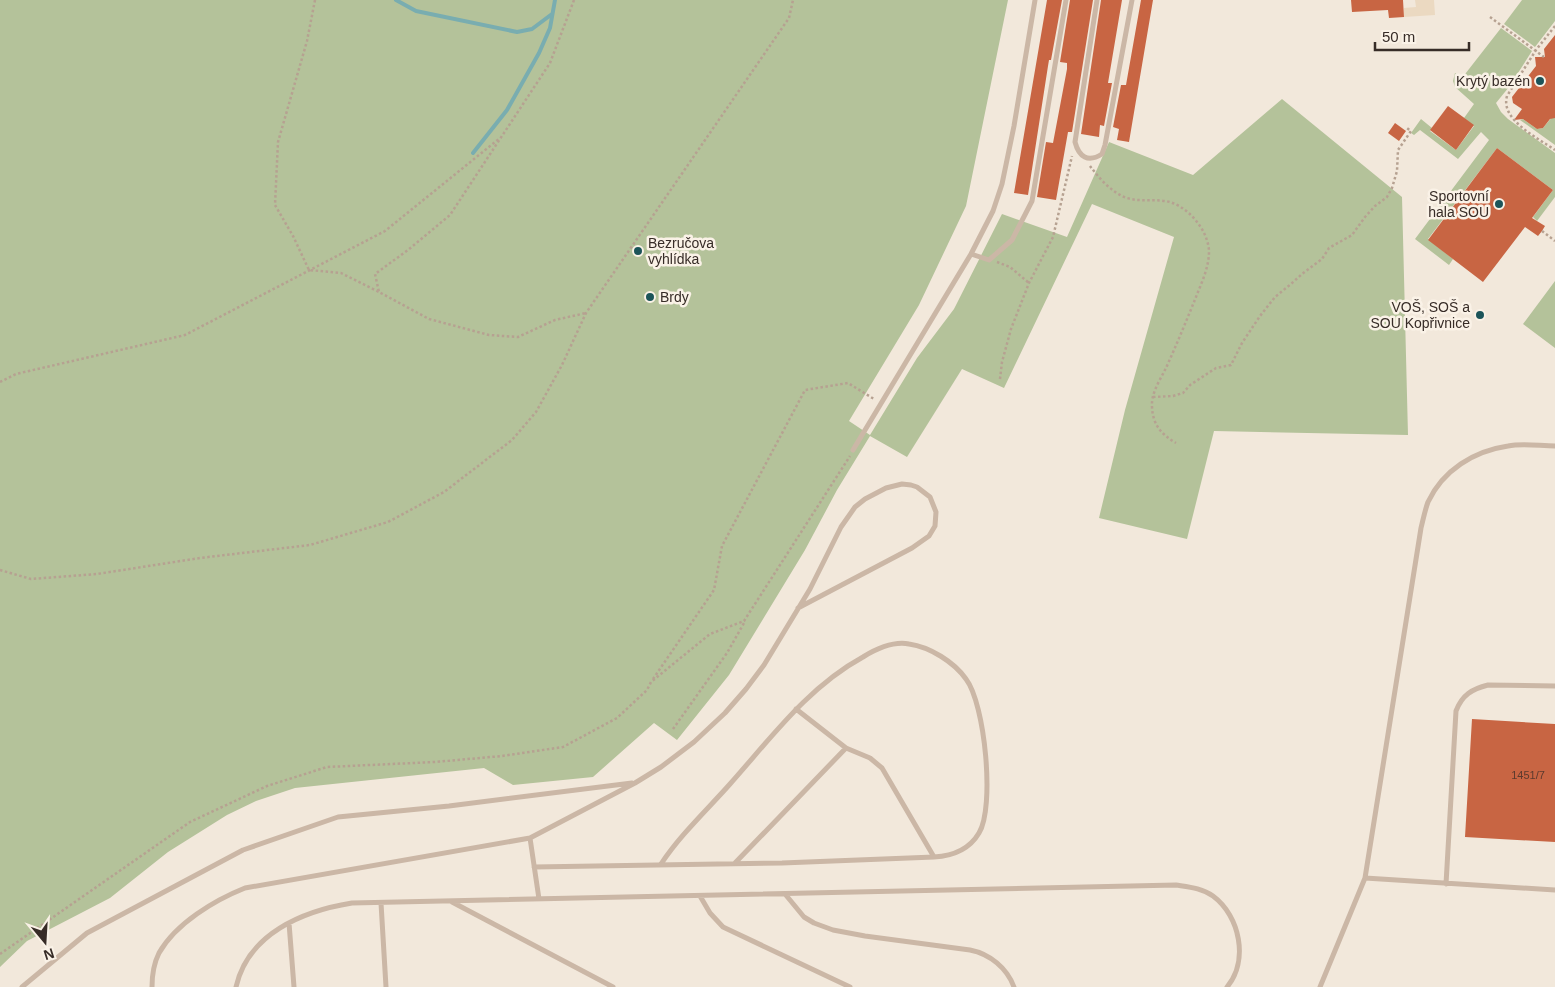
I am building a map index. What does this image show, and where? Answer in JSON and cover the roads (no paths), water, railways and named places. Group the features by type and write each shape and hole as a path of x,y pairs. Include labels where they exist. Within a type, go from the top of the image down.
{"lane":[{"path":"853,450 971,254 993,211 1002,184 1014,126 1036,0"},
{"path":"971,254 990,260 1012,240 1032,200 1066,0"},
{"path":"1097,0 1075,142 1077,150 1083,157 1097,157 1102,154 1105,145 1132,0"},
{"path":"1320,987 1365,878 1421,528 1428,503 1446,476 1469,458 1485,451 1509,446 1555,446"},
{"path":"152,987 156,960 165,944 194,916 225,896 245,888 530,838 635,783 680,753 705,733 746,689 810,589 841,527 858,504 880,490 902,484 917,487 930,497 936,516 935,526 929,536 912,548 798,608"},
{"path":"534,866 735,863 934,857 958,852 970,844 979,834 986,813 986,769 980,720 973,691 961,673 944,659 925,648 908,643 892,644 869,653 835,673 780,725 731,783 670,850 661,864"},
{"path":"1446,884 1456,711 1459,702 1466,694 1488,685 1555,686"},
{"path":"796,709 846,748 870,758 882,768 934,857"},
{"path":"735,863 846,748"},
{"path":"22,987 86,933 243,850 338,817 449,806 635,783"},
{"path":"530,838 539,899"},
{"path":"1365,878 1555,890"},
{"path":"236,987 243,966 256,947 270,934 308,914 352,903 1168,886 1192,888 1205,892 1221,904 1237,931 1240,942 1239,957 1235,975 1227,987"},
{"path":"786,894 804,916 814,923 832,930 980,953 995,961 1006,971 1014,987"},
{"path":"700,896 714,918 729,931 850,987"},
{"path":"452,901 613,987"},
{"path":"381,903 386,987"},
{"path":"289,923 294,987"}],"waterway":[{"path":"396,0 416,11 517,32 532,29 552,14"},
{"path":"473,153 507,110 539,53 550,28 555,0"}],"place":[{"name":"Krytý bazén","path":"1540,81"},
{"name":"Sportovní hala SOU","path":"1499,204"},
{"name":"Bezručova vyhlídka","path":"638,251"},
{"name":"Brdy","path":"650,297"},
{"name":"VOŠ, SOŠ a SOU Kopřivnice","path":"1480,315"}]}
